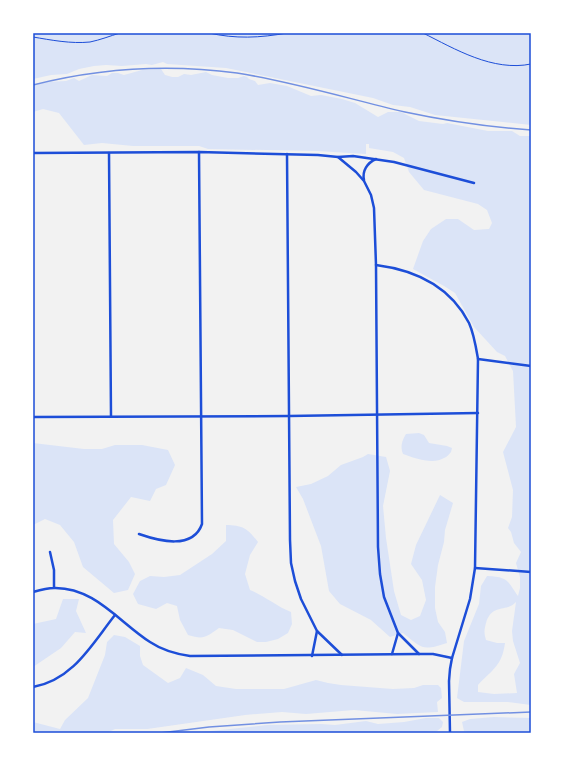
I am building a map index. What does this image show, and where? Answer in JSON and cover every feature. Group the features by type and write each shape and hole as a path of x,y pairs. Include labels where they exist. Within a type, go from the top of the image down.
{"street":[{"path":"139,534 157,540 180,540 191,538 196,535 202,524 199,152"},
{"path":"33,153 199,152 318,154 338,157 353,156 376,158 394,162 474,183"},
{"path":"109,153 111,416"},
{"path":"287,154 291,563 301,599 317,631 343,655"},
{"path":"338,157 364,181 371,194 374,208 376,265 378,539 380,574 384,597 398,633 419,654"},
{"path":"364,181 366,166 369,162 376,158"},
{"path":"376,265 410,272 448,294 461,310 469,324 474,338 478,359 475,568 468,606 452,658 449,681 450,733"},
{"path":"478,359 531,366"},
{"path":"33,417 289,416 478,413"},
{"path":"50,552 54,570 54,588"},
{"path":"475,568 531,572"},
{"path":"33,592 54,588 84,594 97,601 150,642 163,649 181,655 199,657 433,654 452,658"},
{"path":"33,687 50,683 68,672 114,615"},
{"path":"312,656 317,631"},
{"path":"392,654 398,633"}],"path":[{"path":"33,37 89,42 120,33"},
{"path":"209,33 253,38 286,33"},
{"path":"423,33 461,52 483,60 515,66 531,64"}],"shaded area":[{"path":"33,33 531,33 531,125 435,115 410,107 393,105 373,98 226,68 167,64 163,62 152,65 94,66 79,69 67,74 51,75 33,79"},
{"path":"161,69 165,75 172,77 178,77 184,74 191,75 206,72 212,75 228,78 238,78 244,76 255,81 258,85 270,83 287,86 311,96 321,95 342,99 355,103 378,117 388,112 401,112 419,121 443,124 447,123 488,131 512,131 520,136 531,136 531,705 508,702 464,702 457,698 464,641 479,604 481,586 487,576 499,577 506,580 518,596 520,588 520,577 516,563 521,552 514,543 511,532 508,528 512,517 513,490 503,452 516,427 513,371 505,356 497,352 474,327 455,293 413,269 423,241 431,229 446,219 458,219 474,230 489,229 492,223 487,210 478,204 424,190 409,172 404,158 393,152 369,148 369,144 366,144 366,154 317,151 208,149 199,146 133,146 102,143 84,145 59,113 43,109 33,112 33,86 47,82 66,81 74,78 79,81 92,75 107,76 112,73 118,73 124,75 142,70","holes":["516,602 512,631 513,641 520,663 514,674 517,693 494,694 478,692 478,685 499,662 504,651 505,643 497,643 486,640 486,623 495,610 508,607"]},
{"path":"419,433 424,435 429,443 452,448 451,452 445,458 434,461 424,460 403,454 402,444 406,434"},
{"path":"33,443 84,449 102,449 115,445 142,445 168,450 175,465 166,485 156,489 150,501 131,497 113,520 114,544 129,562 135,574 128,590 114,593 83,567 74,542 60,525 45,519 33,525"},
{"path":"368,454 386,457 390,471 383,506 386,538 394,591 401,615 411,620 420,616 426,600 422,580 411,564 416,545 440,495 453,503 445,530 435,587 435,608 438,622 445,632 447,643 427,648 419,645 403,633 390,637 371,620 340,604 329,591 321,546 303,499 296,487 311,484 328,476 341,465"},
{"path":"226,525 237,526 245,529 258,542 250,555 245,574 250,590 291,612 292,624 288,633 278,639 266,642 257,642 233,630 219,628 205,637 188,635 180,620 177,606 167,603 156,609 138,604 133,594 140,581 150,576 164,577 180,575 212,554 226,541"},
{"path":"63,599 79,599 76,611 86,633 75,632 61,648 33,667 33,624 56,619"},
{"path":"114,635 125,637 140,646 140,656 143,665 168,683 180,678 186,668 203,675 216,686 236,689 284,689 316,680 341,685 393,689 414,688 423,685 438,685 441,688 442,698 437,702 438,712 397,714 354,710 306,714 282,712 245,715 147,729 115,729 107,733 33,733 33,722 60,729 65,720 88,698 105,655 107,642"},
{"path":"494,717 531,718 531,733 473,733 464,731 462,722 470,719"},
{"path":"426,718 439,718 443,722 442,727 437,731 417,733 192,733 267,725 335,725 366,721 378,724 404,722"}],"railway":[{"path":"33,85 58,79 109,71 160,68 211,70 279,81 405,112 436,118 531,130"},
{"path":"160,733 209,727 280,722 531,712"}]}
